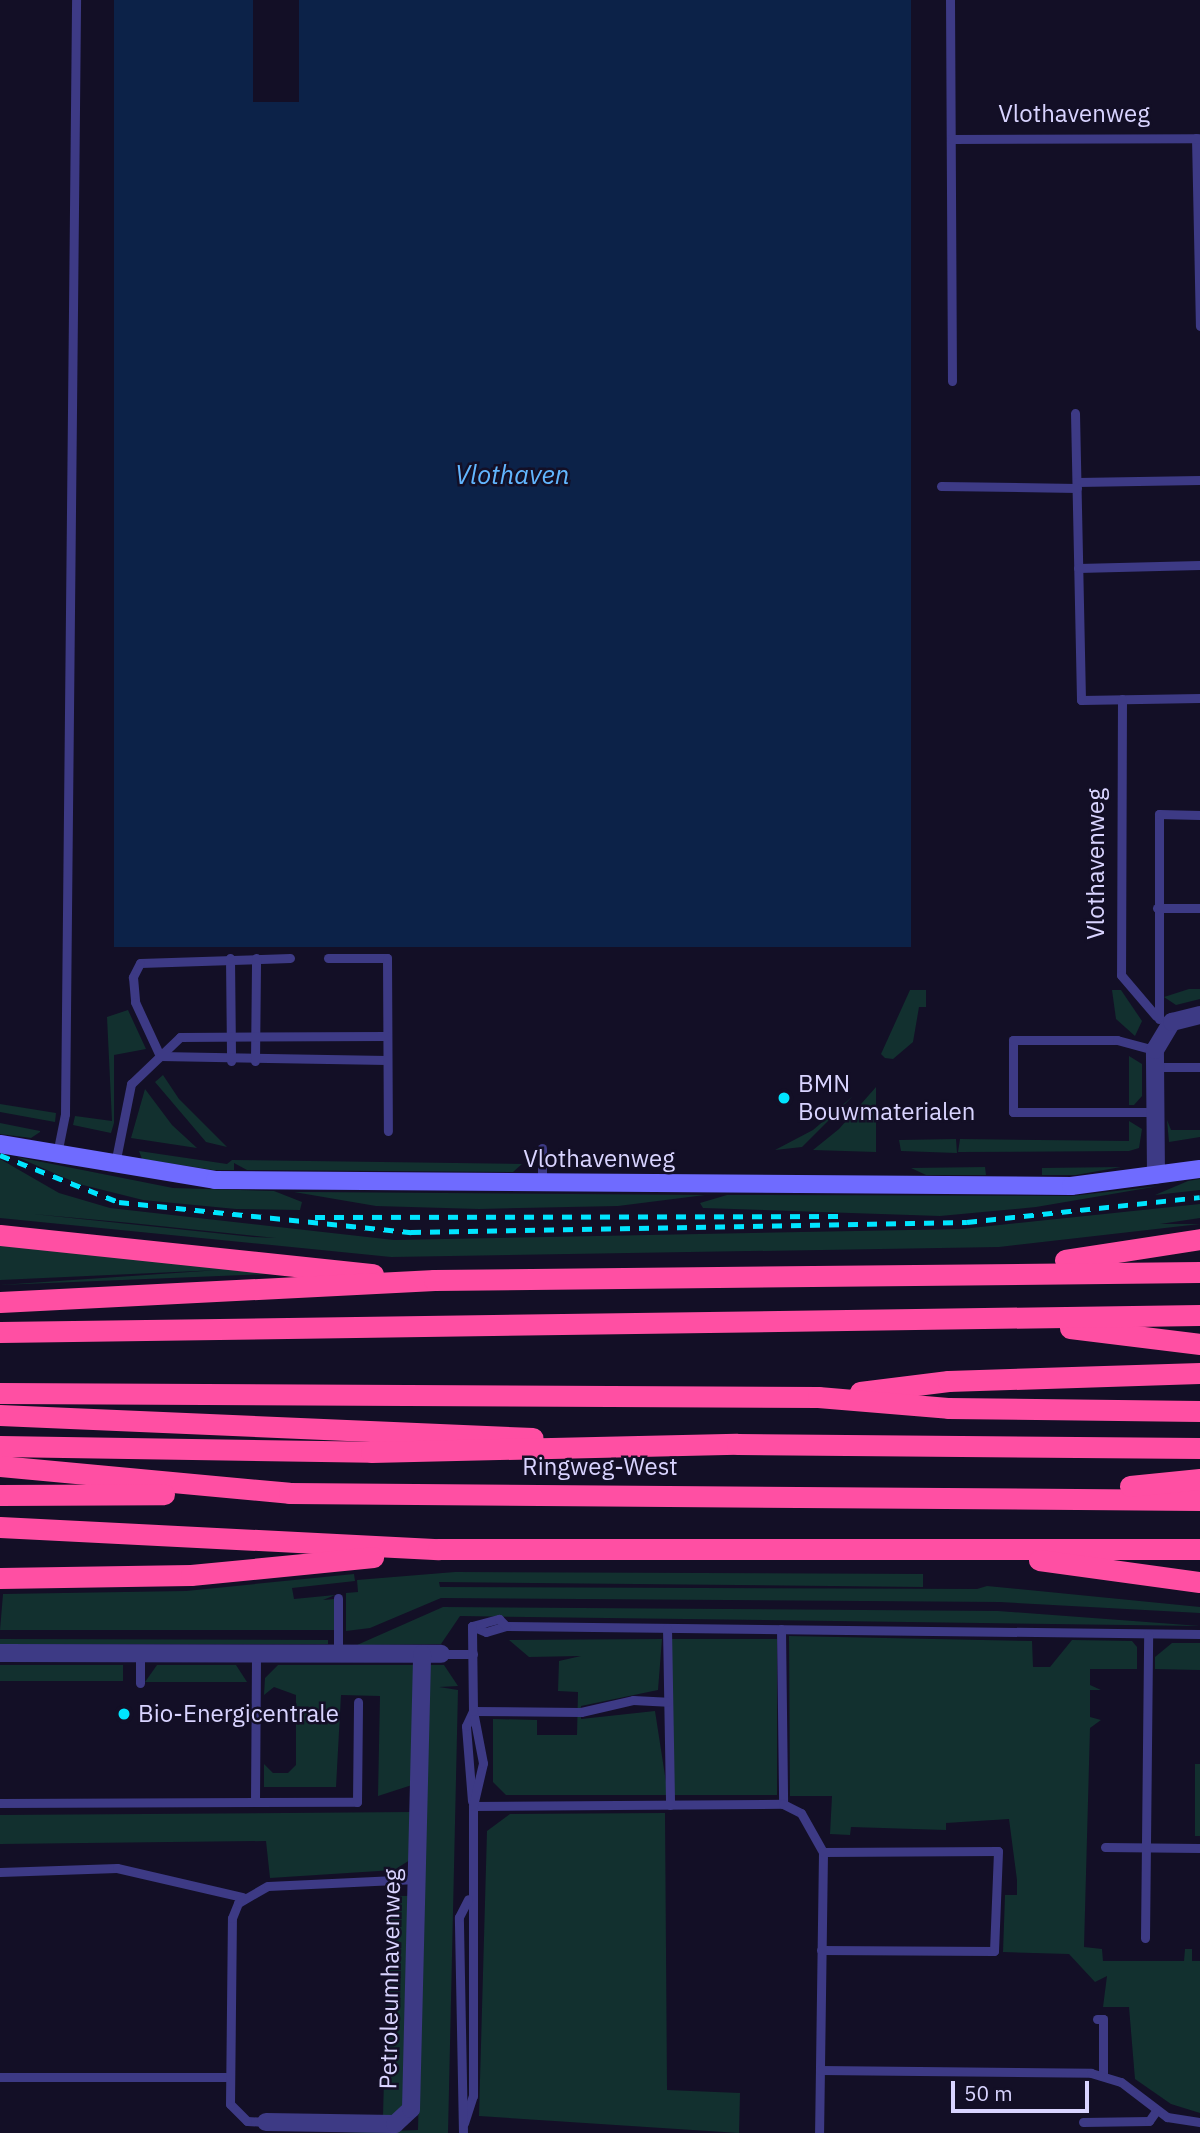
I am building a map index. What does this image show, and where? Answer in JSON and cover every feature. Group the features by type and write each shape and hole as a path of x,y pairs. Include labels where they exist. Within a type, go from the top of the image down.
{"highway":[{"path":"0,1235 434,1280"},
{"path":"986,1270 1200,1238"},
{"path":"0,1301 434,1280 986,1270 1200,1272"},
{"path":"0,1332 998,1320 1200,1315"},
{"path":"998,1320 1200,1344"},
{"path":"818,1397 947,1381 1200,1373"},
{"path":"0,1392 818,1397 947,1409 1200,1411"},
{"path":"0,1415 657,1445"},
{"name":"Ringweg-West","path":"0,1446 479,1452 657,1445 1200,1448"},
{"name":"Ringweg-West","path":"0,1466 289,1493 1048,1495 1200,1500"},
{"path":"1048,1495 1200,1479"},
{"path":"0,1495 289,1493"},
{"path":"0,1527 438,1549 994,1553 1200,1549"},
{"path":"0,1578 191,1575 438,1549"},
{"path":"994,1553 1200,1582"}],"main road":[{"name":"Vlothavenweg","path":"0,1144 114,1166 215,1180 1071,1186 1200,1169"}],"street":[{"path":"1156,1175 1155,1058 1161,1021 1200,1015"},
{"path":"0,1653 441,1654"},
{"name":"Petroleumhavenweg","path":"266,2122 395,2124 409,2115 422,1654"}],"lane":[{"path":"57,1154 65,1114 61,1069 76,0"},
{"path":"950,0 952,381"},
{"name":"Vlothavenweg","path":"951,139 1198,138 1200,326"},
{"path":"1075,413 1081,700 1200,698"},
{"path":"941,486 1077,485 1200,480"},
{"path":"1078,568 1200,565"},
{"name":"Vlothavenweg","path":"1122,699 1121,975 1161,1021"},
{"path":"1161,1021 1157,908 1158,814 1200,815"},
{"path":"1157,908 1200,908"},
{"path":"160,1056 135,1002 136,967 152,958 290,958"},
{"path":"230,958 231,1061"},
{"path":"256,958 256,1061"},
{"path":"328,958 387,958 388,1131"},
{"path":"114,1166 131,1084 180,1037 387,1036"},
{"path":"1154,1112 1013,1112 1013,1040 1117,1040 1155,1058 1200,1067"},
{"path":"160,1056 231,1061 387,1060"},
{"path":"542,1148 542,1183"},
{"path":"338,1598 338,1654"},
{"path":"472,1807 483,1763 473,1711 472,1626 499,1619 506,1626 1200,1634"},
{"path":"667,1628 670,1805"},
{"path":"781,1629 783,1804"},
{"path":"1145,1938 1148,1634"},
{"path":"140,1683 141,1654"},
{"path":"256,1654 256,1801"},
{"path":"441,1654 473,1654"},
{"path":"473,1711 581,1712 634,1700 667,1702"},
{"path":"0,1803 357,1802 358,1702"},
{"path":"463,2128 458,2095 459,1917 468,1899 472,1807 466,1726 473,1711"},
{"path":"472,1807 783,1804 808,1820 823,1852 820,2133"},
{"path":"1105,1847 1200,1848"},
{"path":"821,1950 994,1951 998,1851 823,1852"},
{"path":"0,1872 117,1868 243,1897 268,1886 417,1879"},
{"path":"0,2077 230,2077 232,1917 243,1897"},
{"path":"463,2128 473,2096 475,1916 468,1899"},
{"path":"1097,2019 1103,2019 1103,2075"},
{"path":"820,2070 1103,2075 1156,2111 1200,2122"},
{"name":"Petroleumhavenweg","path":"230,2077 230,2104 247,2121 266,2122"},
{"path":"1083,2122 1149,2121 1156,2111"}],"green space":[{"path":"1189,989 1200,989 1200,999 1176,1005 1164,997"},
{"path":"910,990 926,990 926,1007 919,1007 913,1042 893,1059 885,1058 881,1054"},
{"path":"1112,990 1121,990 1142,1021 1135,1036 1116,1019"},
{"path":"128,1010 146,1049 114,1055 114,1123 111,1133 73,1125 75,1116 112,1121 107,1017"},
{"path":"1129,1056 1142,1064 1142,1096 1134,1105 1129,1105"},
{"path":"163,1075 179,1099 227,1147 206,1142 155,1082"},
{"path":"876,1087 876,1152 813,1150 839,1129"},
{"path":"145,1089 172,1125 197,1148 131,1138"},
{"path":"853,1096 802,1147 775,1150 813,1130"},
{"path":"0,1104 56,1113 55,1122 0,1112"},
{"path":"1167,1120 1171,1130 1200,1130 1200,1137 1169,1142"},
{"path":"1129,1121 1142,1129 1139,1148 1129,1151 958,1152 960,1139 1129,1141"},
{"path":"0,1123 40,1132 31,1138 0,1134"},
{"path":"956,1139 957,1153 901,1151 899,1140"},
{"path":"139,1151 227,1164 232,1160 522,1164 513,1172 247,1170 234,1163 234,1170 213,1170 142,1159"},
{"path":"17,1157 173,1188 274,1191 302,1202 300,1210 236,1209 143,1200 79,1184"},
{"path":"0,1159 59,1193 110,1208 394,1240 962,1229 1200,1204 1200,1218 1160,1224 1200,1224 999,1247 391,1257 0,1218","holes":["33,1214 131,1223 276,1238"]},
{"path":"985,1167 986,1175 926,1175 911,1168"},
{"path":"1121,1167 1076,1175 1042,1175 1042,1168"},
{"path":"1200,1179 1200,1190 1155,1195 1188,1181"},
{"path":"1159,1186 1036,1207 940,1216 703,1208 700,1203 727,1195 1072,1196"},
{"path":"294,1192 705,1195 618,1206 479,1209 376,1206"},
{"path":"0,1242 294,1273 0,1285 219,1270 0,1280"},
{"path":"455,1572 923,1574 923,1587 439,1582 440,1587 977,1589 987,1586 1200,1607 1200,1613 1000,1602 441,1598 370,1628 346,1631 346,1593 358,1592 357,1580"},
{"path":"354,1574 355,1581 292,1588 294,1599 335,1595 323,1600 335,1599 335,1630 0,1630 3,1594 186,1591"},
{"path":"443,1607 998,1611 1200,1626 460,1616 441,1644 357,1645"},
{"path":"789,1636 1032,1641 1033,1667 1050,1667 1072,1640 1132,1641 1137,1647 1137,1669 1090,1669 1090,1685 1101,1690 1090,1690 1090,1717 1101,1720 1090,1728 1084,1947 1102,1949 1103,1961 1184,1961 1185,1949 1192,1949 1192,1961 1200,1961 1200,2113 1171,2104 1135,2079 1129,2007 1103,2007 1107,1976 1095,1982 1069,1954 1003,1952 1005,1895 1017,1895 1009,1819 946,1823 946,1830 851,1827 850,1835 830,1834 832,1796 790,1796"},
{"path":"0,1639 328,1640 328,1644 0,1644"},
{"path":"662,1639 658,1690 581,1706 581,1719 655,1711 668,1795 506,1795 493,1782 493,1719 537,1720 537,1735 577,1735 578,1692 558,1691 559,1661 581,1656 529,1657 509,1640"},
{"path":"672,1639 777,1639 777,1795 672,1795"},
{"path":"1172,1643 1200,1643 1200,1670 1155,1669 1155,1657"},
{"path":"0,1665 123,1665 123,1681 0,1681"},
{"path":"157,1665 236,1665 247,1682 145,1682"},
{"path":"278,1665 415,1665 412,1785 378,1796 380,1696 341,1695 336,1787 264,1787 264,1764 273,1773 288,1773 296,1765 296,1695 274,1687 264,1695 265,1678"},
{"path":"429,1665 444,1665 458,1686 439,1687 458,1690 448,2133 341,2133 418,2130"},
{"path":"1195,1764 1200,1764 1200,1836 1195,1836"},
{"path":"412,1812 410,1860 394,1870 270,1878 266,1841 0,1844 0,1815"},
{"path":"665,1813 667,2090 740,2093 739,2133 479,2116 487,1831 510,1814"},
{"path":"389,1896 409,1896 404,2104 397,2115 383,2116"}],"water":[{"name":"Vlothaven","path":"114,0 911,0 911,947 114,947"}],"pier":[{"path":"253,0 299,0 299,102 253,102"}],"railway":[{"path":"0,1155 119,1202 411,1232 967,1222 1200,1197"},
{"path":"315,1217 840,1216"}],"place":[{"name":"BMN Bouwmaterialen","path":"784,1098"},
{"name":"Bio-Energicentrale","path":"124,1714"}]}
